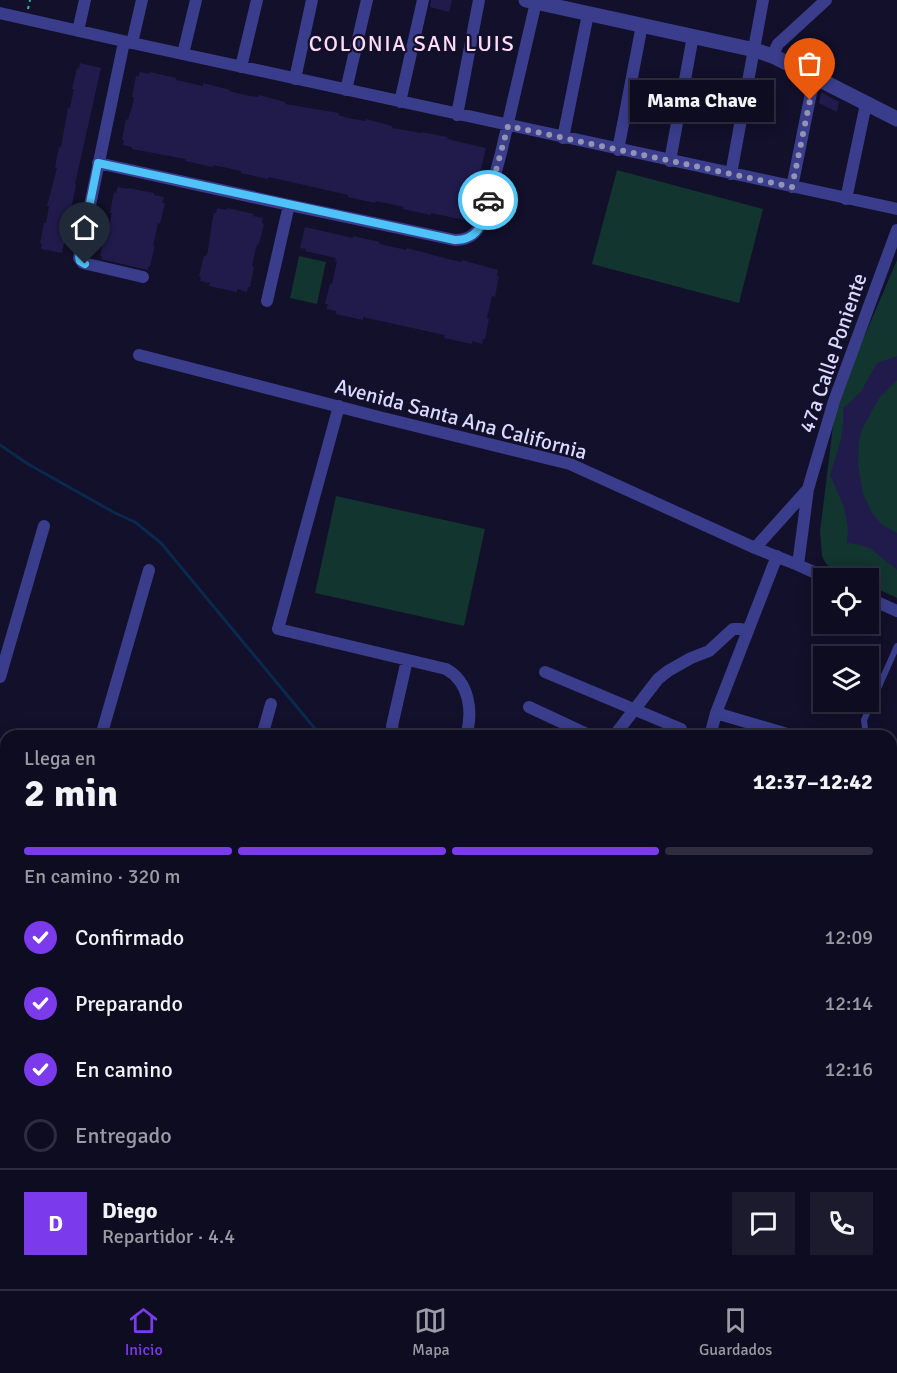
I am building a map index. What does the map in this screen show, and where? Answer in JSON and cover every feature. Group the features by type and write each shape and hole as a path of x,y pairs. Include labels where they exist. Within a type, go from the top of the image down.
{"street":[{"path":"78,31 85,0"},
{"path":"142,0 128,42 98,163 79,260 85,264 143,277"},
{"path":"183,54 196,0"},
{"path":"242,67 257,0"},
{"path":"295,79 312,0"},
{"path":"346,90 367,0"},
{"path":"400,102 423,0"},
{"path":"458,115 479,0"},
{"path":"731,174 763,0"},
{"path":"775,57 778,44 826,0"},
{"path":"98,163 455,240 470,238 480,228 508,126 531,1 755,50 775,57 897,119"},
{"path":"0,12 458,115 897,210"},
{"path":"563,138 588,14"},
{"path":"618,150 642,25"},
{"path":"670,161 693,36"},
{"path":"792,187 814,78"},
{"path":"846,199 866,104"},
{"path":"267,301 289,205"},
{"name":"47a Calle Poniente","path":"798,565 808,489 834,401 897,230"},
{"name":"Avenida Santa Ana California","path":"139,354 570,464 813,572"},
{"path":"339,406 278,629 446,669 456,676 468,697 467,730"},
{"name":"47a Calle Poniente","path":"755,548 808,489"},
{"path":"0,677 44,525"},
{"path":"712,730 716,713 777,556"},
{"path":"103,730 148,570"},
{"path":"879,603 897,611"},
{"path":"619,730 658,679 668,671 709,651 733,629 748,631"},
{"path":"393,730 407,660"},
{"path":"544,672 681,729"},
{"path":"264,730 271,704"},
{"path":"529,707 578,730"},
{"path":"716,713 774,730"}],"lane":[{"path":"865,730 864,720 897,646"}],"green space":[{"path":"617,170 763,209 739,303 592,264"},
{"path":"299,256 326,262 317,304 290,298"},
{"path":"897,260 897,598 879,590 879,568 830,568 822,556 820,531 834,418 846,379"},
{"path":"336,496 485,529 464,626 315,593"}],"building":[{"path":"431,0 452,0 449,12 430,7"},
{"path":"80,63 101,68 62,253 41,249 42,244 40,243 57,168 55,167 59,147 61,147 74,89 72,89"},
{"path":"140,72 149,74 150,72 203,86 203,83 249,96 258,97 259,95 285,102 285,104 339,113 338,115 348,118 365,121 366,119 392,126 392,128 448,137 447,139 486,148 469,221 403,209 404,207 376,201 375,203 269,177 268,179 223,167 213,165 213,167 185,161 186,159 132,149 132,147 123,145 126,119 128,120 134,97 132,97 136,76 138,77"},
{"path":"821,92 839,102 837,112 819,103"},
{"path":"118,187 164,197 162,203 165,203 160,224 158,223 153,246 155,246 148,270 101,259 112,213 110,213 114,192 116,193"},
{"path":"217,208 227,210 227,208 263,218 262,223 264,224 256,248 250,287 247,292 209,286 210,283 200,281 199,276 204,256 208,251 212,222"},
{"path":"305,227 380,242 379,244 406,250 407,248 452,260 462,262 462,260 498,270 495,297 492,296 485,339 482,344 444,338 445,335 363,317 363,320 336,314 336,311 326,309 328,304 325,304 337,261 335,261 336,258 300,248"},
{"path":"897,356 897,380 879,398 862,429 858,464 863,494 872,513 882,525 897,533 897,570 870,548 847,543 848,527 844,507 830,475 841,440 843,408 862,390 877,363"}],"waterway":[{"path":"0,445 28,464 135,522 161,543 316,730"}],"way so far":[{"path":"488,200 508,126 792,187 810,100"}],"place":[{"name":"Mama Chave","path":"810,100"}],"district":[{"name":"COLONIA SAN LUIS","path":"412,43"}],"route":[{"path":"85,264 80,261 79,257 98,163 455,240 470,238 480,228 488,200"}]}
